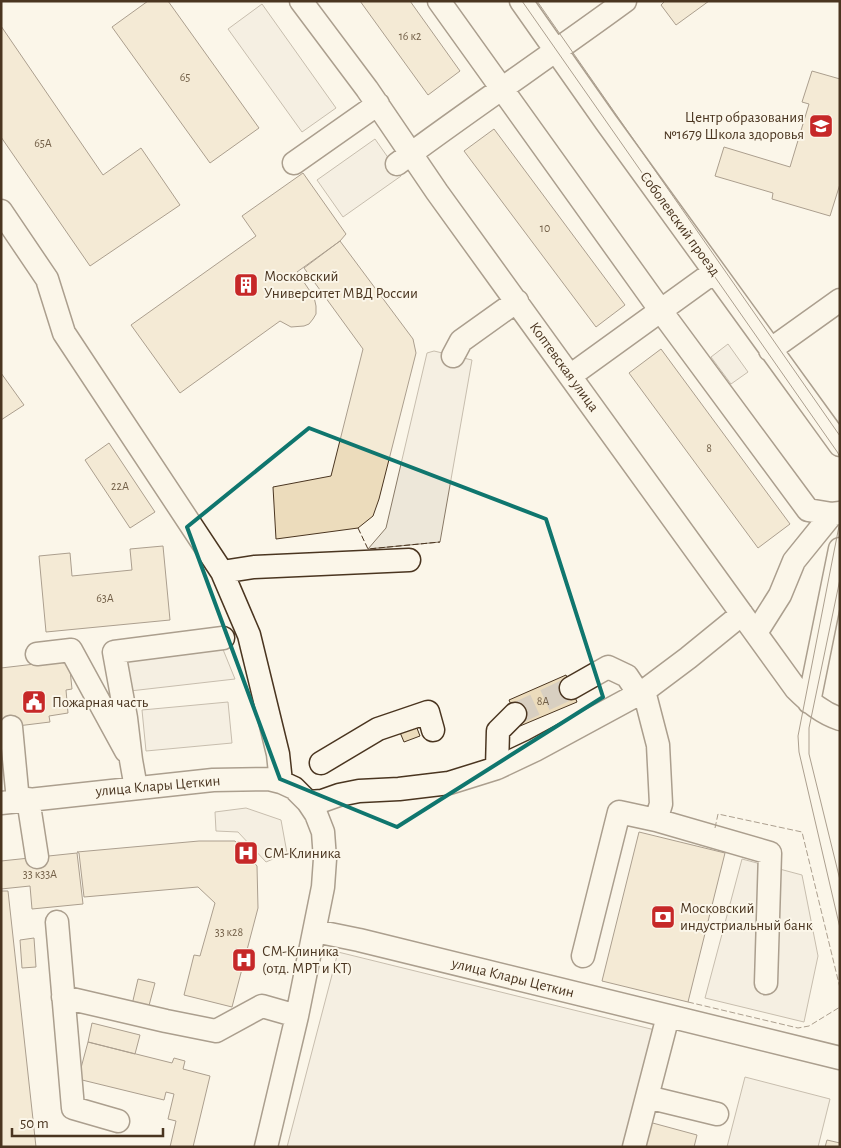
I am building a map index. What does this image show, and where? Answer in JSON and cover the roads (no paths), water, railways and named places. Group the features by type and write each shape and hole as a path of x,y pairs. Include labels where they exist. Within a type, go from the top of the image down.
{"street":[{"name":"Коптевская улица","path":"301,1 378,104 404,158 437,192 796,688 809,702 825,714 840,719"},
{"path":"439,1 661,311 808,510 836,514"},
{"name":"Соболевский проезд","path":"521,1 840,445"},
{"path":"404,158 557,51 601,8 625,1"},
{"path":"294,163 378,104"},
{"path":"1,211 47,279 64,333 222,572 249,635 278,754 281,782"},
{"path":"570,376 714,272"},
{"path":"770,350 840,300"},
{"path":"453,356 461,341 517,301"},
{"path":"756,633 780,594 794,561 836,514"},
{"path":"809,702 840,549"},
{"path":"222,572 254,567 409,560"},
{"path":"308,802 322,801 338,795 359,791 399,789 449,783 498,768 642,693 742,614"},
{"path":"136,788 114,652 223,638"},
{"path":"37,654 71,650 131,760"},
{"path":"571,688 608,667 627,676 642,693 658,745 662,804 656,820"},
{"path":"321,763 378,729 428,712 433,730"},
{"path":"498,768 498,731 514,714"},
{"path":"11,727 16,801 37,857"},
{"name":"улица Клары Цеткин","path":"16,801 212,780 269,779 281,782 294,788 308,802 316,814 323,832 325,858 323,887 315,930 840,1058"},
{"path":"583,956 619,812 656,820 770,853 766,983"},
{"path":"57,922 73,1108 118,1121"},
{"path":"266,1147 315,930"},
{"path":"63,997 216,1031 262,1006 297,1016"},
{"path":"634,1147 668,1016"},
{"path":"647,1097 717,1114"}],"tunnel":[{"path":"515,714 571,688"}],"tram line":[{"path":"522,1 838,453 840,459"},
{"path":"537,1 840,436"},
{"path":"840,521 798,736 799,752 840,928"},
{"path":"840,579 809,728 809,754 840,880"}],"place":[{"name":"Центр образования №1679 Школа здоровья","path":"821,126"},
{"name":"Московский Университет МВД России","path":"246,285"},
{"name":"Пожарная часть","path":"34,702"},
{"name":"СМ-Клиника","path":"246,853"},
{"name":"Московский индустриальный банк","path":"663,917"},
{"name":"СМ-Клиника (отд. МРТ и КТ)","path":"244,960"}]}
